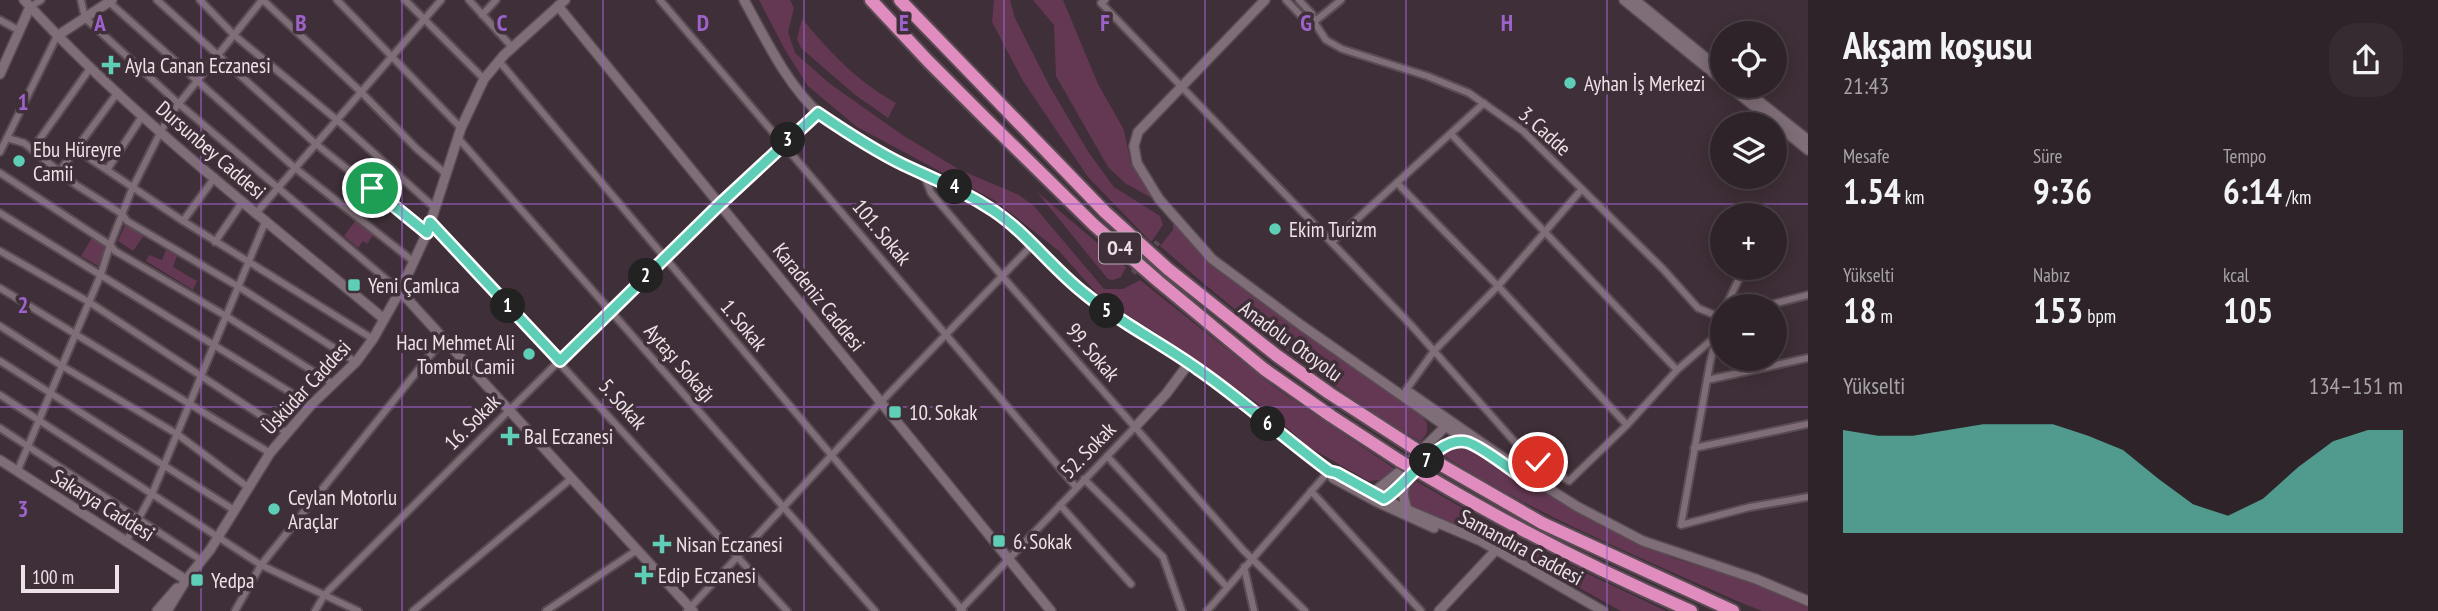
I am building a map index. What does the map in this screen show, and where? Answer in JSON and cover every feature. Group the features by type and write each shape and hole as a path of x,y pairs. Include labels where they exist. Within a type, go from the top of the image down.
{"highway":[{"name":"Anadolu Otoyolu","path":"871,0 976,109 1094,225 1158,282 1264,369 1400,461 1499,519 1691,611"},
{"name":"Anadolu Otoyolu","path":"900,0 1105,212 1168,270 1276,355 1350,408 1542,523 1733,611"}],"street":[{"path":"0,72 20,31 27,2 41,0"},
{"path":"81,0 85,18 179,104 400,291 690,610 881,402 1034,243"},
{"path":"157,0 316,144 427,233"},
{"path":"200,0 234,34 337,120 435,208"},
{"path":"17,472 101,274 132,189 161,131 179,104 263,0 446,174"},
{"path":"337,0 461,128"},
{"path":"405,0 484,79"},
{"path":"257,212 441,0"},
{"path":"468,0 512,47"},
{"path":"482,15 496,0"},
{"name":"101. Sokak","path":"660,0 1076,487"},
{"name":"Samandıra Caddesi","path":"744,0 785,73 818,113 853,138 954,186 996,212 1034,243 1082,292 1189,363 1329,471 1357,483 1376,498 1481,541 1603,611"},
{"path":"1286,0 1307,22 1314,22 1341,0"},
{"path":"1299,0 1312,14 1314,22"},
{"path":"1624,0 1710,70"},
{"path":"1635,0 1710,61"},
{"path":"0,152 57,36 110,1 295,168 414,261"},
{"path":"1102,1 1332,242 1513,440 1538,462 1569,481 1627,425 1677,370 1710,341"},
{"name":"Dursunbey Caddesi","path":"27,2 57,36 161,131 384,319"},
{"path":"1260,2 1138,132 1134,146 1137,163 1159,199 1212,258 1427,414 1612,526 1678,555 1756,579 1808,601"},
{"name":"Üsküdar Caddesi","path":"167,611 270,453 311,405 356,362 373,339 400,291 427,233 461,128 484,79 512,47 561,3"},
{"name":"Karadeniz Caddesi","path":"561,3 720,204 1051,611"},
{"path":"0,20 20,31"},
{"name":"3. Cadde","path":"1314,22 1326,40 1342,49 1439,80 1469,93 1523,131 1664,269 1698,308 1710,312"},
{"name":"1. Sokak","path":"499,61 961,610"},
{"path":"32,150 91,68"},
{"path":"59,172 118,91"},
{"path":"1744,98 1808,150"},
{"path":"1755,98 1808,140"},
{"path":"1332,242 1484,103"},
{"name":"16. Sokak","path":"315,611 325,594 509,409 818,113"},
{"path":"107,170 143,115"},
{"path":"1451,134 1677,370"},
{"path":"8,138 24,143 59,172 122,214 127,221 239,287 356,362"},
{"name":"Aytaşı Sokağı","path":"458,138 875,611"},
{"path":"77,150 215,242 373,339"},
{"path":"0,173 110,245 114,251 226,316 333,384"},
{"name":"99. Sokak","path":"923,173 931,193 1252,558"},
{"path":"183,221 215,177"},
{"path":"1397,183 1498,286 1627,425"},
{"path":"1406,390 1434,351 1498,286 1582,189"},
{"path":"215,242 243,201"},
{"path":"0,214 311,405"},
{"path":"127,540 152,494 266,220"},
{"name":"5. Sokak","path":"430,222 788,611"},
{"path":"0,251 89,302 286,432"},
{"path":"0,288 270,453"},
{"path":"1787,300 1808,295"},
{"path":"0,326 177,434 249,488"},
{"path":"235,611 261,565 444,338"},
{"path":"1706,380 1808,358"},
{"path":"1351,359 1406,390 1469,443 1523,478 1529,478"},
{"path":"0,361 234,510"},
{"path":"1710,361 1681,525 1750,507 1808,497"},
{"name":"52. Sokak","path":"1009,558 1166,394 1189,363"},
{"path":"0,395 261,565 358,611"},
{"path":"1427,414 1433,432 1430,442"},
{"path":"1694,448 1808,424"},
{"path":"1376,498 1386,483 1430,442 1452,427"},
{"path":"1408,509 1402,496 1405,484 1441,446 1452,427"},
{"path":"0,428 201,560"},
{"path":"1441,446 1456,441 1469,443"},
{"path":"1107,456 1227,587"},
{"name":"Sakarya Caddesi","path":"0,460 186,580"},
{"path":"1529,478 1538,462"},
{"path":"1207,611 1329,471 1333,478 1475,544 1496,550 1439,611"},
{"path":"413,611 572,478"},
{"path":"1376,498 1409,478"},
{"path":"1084,480 1163,557 1182,611"},
{"path":"1357,483 1370,486 1386,483"},
{"path":"1311,491 1421,611"},
{"path":"1059,505 1131,584"},
{"path":"546,611 637,550"},
{"path":"961,610 1009,558"},
{"path":"1252,558 1305,611"},
{"path":"1244,567 1254,611"},
{"name":"Üsküdar Caddesi","path":"157,611 186,580"}],"shaded area":[{"path":"759,0 790,0 794,8 788,32 795,53 829,83 901,134 958,169 1019,195 1034,206 1104,289 1123,289 1140,280 1273,386 1395,469 1380,480 1368,481 1309,447 1268,411 1184,351 1100,297 1059,251 994,200 857,127 808,86 785,50"},
{"path":"994,0 1010,0 1015,18 1050,87 1089,153 1114,187 1160,216 1163,225 1151,242 1088,177 1023,81 992,22"},
{"path":"1033,0 1063,0 1098,84 1124,130 1131,164 1155,200 1125,183 1108,167 1056,76 1054,25"},
{"path":"802,19 845,66 896,103 888,118 854,94 801,48 797,39"},
{"path":"1037,192 1126,267 1121,277 1108,279"},
{"path":"1173,218 1220,272 1416,409 1427,423 1427,432 1421,442 1319,375 1160,246 1173,230"},
{"path":"356,220 374,234 367,244 363,241 358,248 344,236"},
{"path":"126,223 145,234 133,251 118,241"},
{"path":"93,236 106,245 98,266 81,256"},
{"path":"166,250 177,256 173,267 197,281 193,290 146,261 149,255 162,260"},
{"path":"1467,445 1585,517 1673,558 1738,578 1808,606 1808,611 1762,611 1737,601 1549,515 1441,454 1450,448"},
{"path":"1416,481 1521,542 1666,611 1621,611 1493,540 1411,505 1409,487"}],"tunnel":[{"path":"1133,273 1158,242"}],"place":[{"name":"Ayla Canan Eczanesi","path":"111,65"},
{"name":"Ayhan İş Merkezi","path":"1570,83"},
{"name":"Ebu Hüreyre Camii","path":"19,161"},
{"name":"Ekim Turizm","path":"1275,229"},
{"name":"Yeni Çamlıca","path":"354,285"},
{"name":"Hacı Mehmet Ali Tombul Camii","path":"529,354"},
{"name":"10. Sokak","path":"895,412"},
{"name":"Bal Eczanesi","path":"510,436"},
{"name":"Ceylan Motorlu Araçlar","path":"274,509"},
{"name":"6. Sokak","path":"999,541"},
{"name":"Nisan Eczanesi","path":"662,544"},
{"name":"Edip Eczanesi","path":"644,575"},
{"name":"Yedpa","path":"197,580"}],"route":[{"path":"372,188 427,233 430,222 560,361 720,204 818,113 853,138 954,186 996,212 1031,241 1082,292 1113,315 1200,370 1329,471 1384,499 1402,486 1441,446 1456,441 1469,443 1523,478 1529,478 1538,462"}]}
